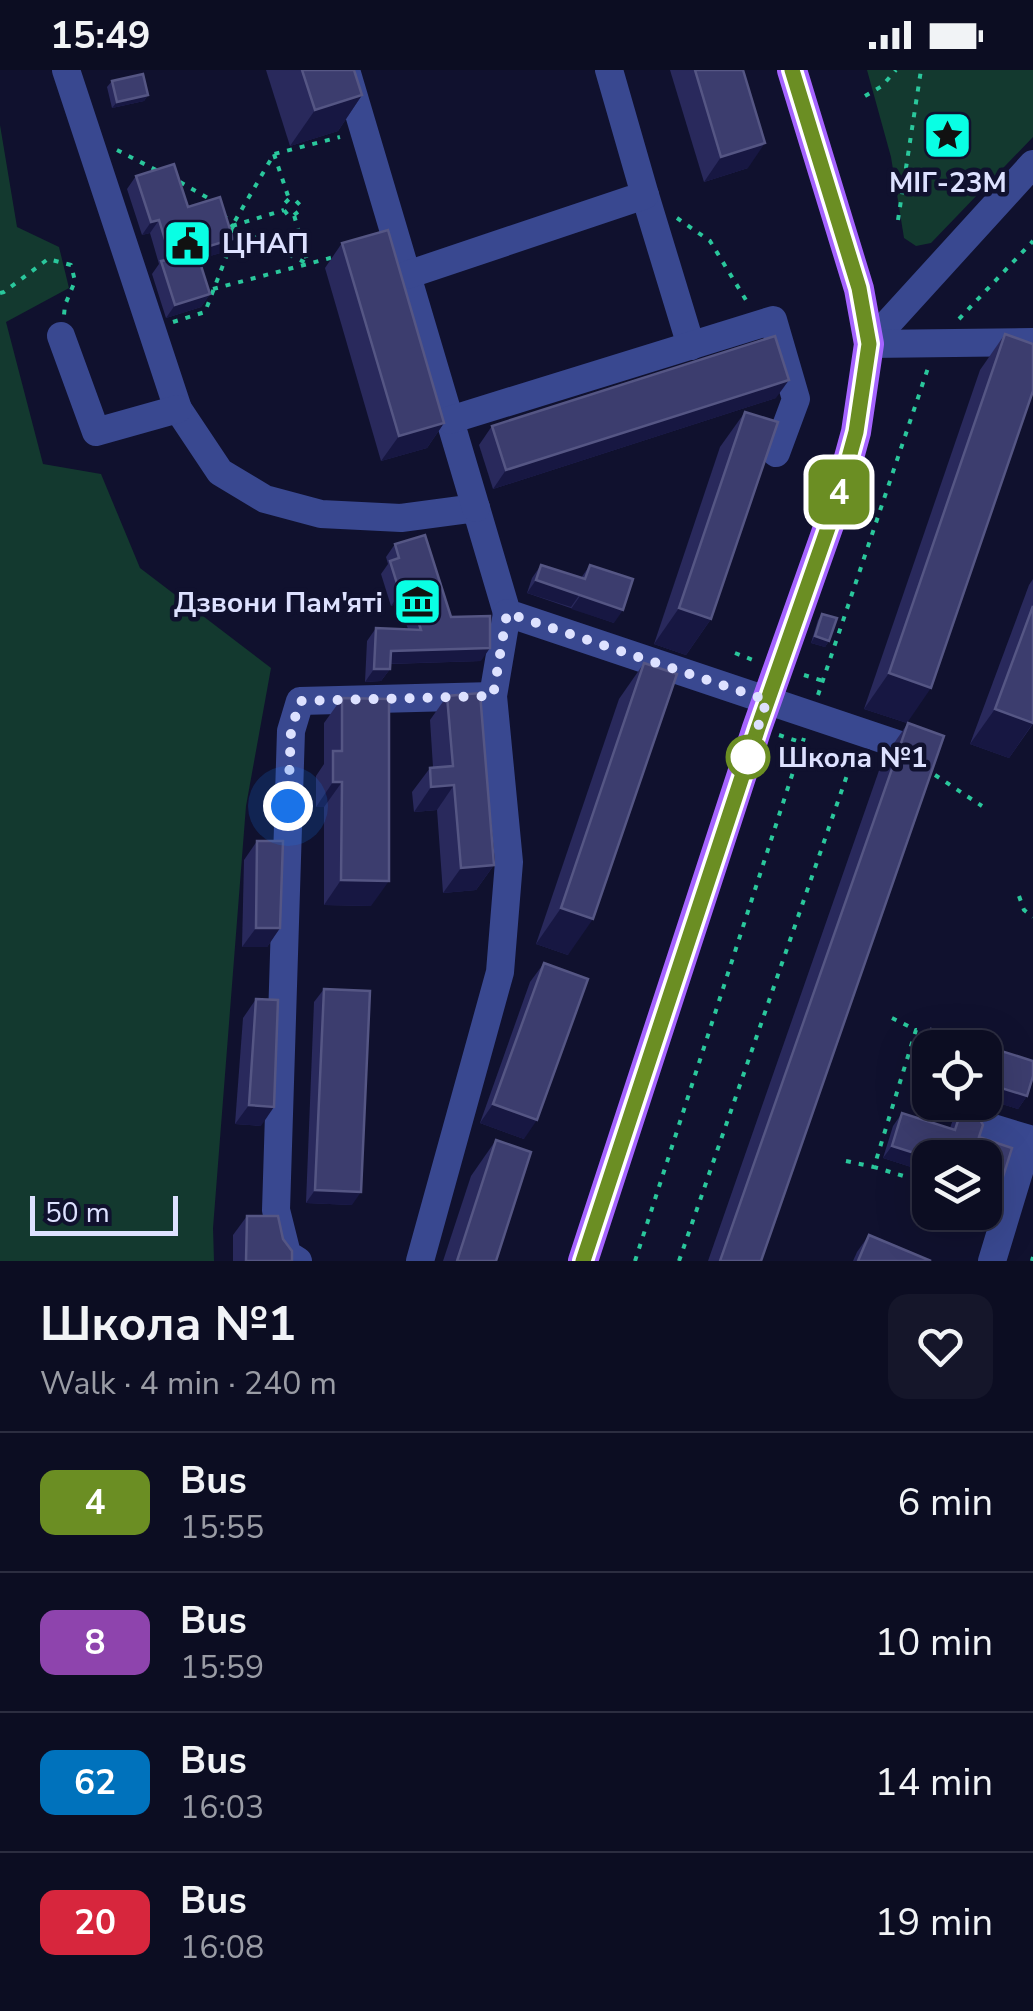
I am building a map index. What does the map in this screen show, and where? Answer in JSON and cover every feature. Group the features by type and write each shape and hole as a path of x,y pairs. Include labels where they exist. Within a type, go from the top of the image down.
{"main road":[{"path":"583,1261 767,700 836,505 856,432 869,344 859,288 792,70"}],"street":[{"path":"66,70 178,408 220,472 265,499 321,514 401,518 476,508"},
{"path":"346,70 507,613 493,696 509,862 500,972 420,1261"},
{"path":"609,70 691,346"},
{"path":"869,344 1033,164"},
{"path":"407,275 645,195"},
{"path":"450,420 773,320 796,399 776,452"},
{"path":"62,336 96,432 178,408"},
{"path":"869,344 1033,342"},
{"path":"507,613 908,748"},
{"path":"298,1261 287,1254 276,1210 291,731 300,701 493,696"},
{"path":"986,1126 1029,1139 992,1261"}],"path":[{"path":"865,96 882,86 896,70"},
{"path":"898,220 921,70"},
{"path":"151,328 205,312 228,252 232,226 274,154 364,130"},
{"path":"87,135 214,202 232,226 308,264"},
{"path":"274,154 289,200"},
{"path":"645,195 710,241 761,324"},
{"path":"289,200 300,205 294,216 284,210 289,200"},
{"path":"232,226 284,210"},
{"path":"294,216 308,264"},
{"path":"634,1261 937,342 1033,241"},
{"path":"213,289 344,254"},
{"path":"0,292 48,260 71,265 75,281 64,305 62,336"},
{"path":"735,654 758,661"},
{"path":"678,1261 862,732"},
{"path":"779,735 802,743"},
{"path":"935,774 982,806"},
{"path":"1019,896 1024,910 1033,917"},
{"path":"892,1018 916,1030"},
{"path":"874,1167 912,1043"},
{"path":"846,1162 912,1179"}],"green space":[{"path":"867,70 1033,70 1033,137 931,243 916,246 904,238 891,157"},
{"path":"0,125 17,227 59,247 69,288 6,322 43,464 101,474 140,568 271,668 246,806 213,1228 214,1261 0,1261"}],"building":[{"path":"302,70 354,70 362,95 315,110"},
{"path":"695,70 743,70 765,143 721,157"},
{"path":"143,74 148,95 117,102 112,81"},
{"name":"ЦНАП","path":"174,164 188,207 220,197 233,239 196,250 210,294 175,305 161,261 171,259 159,220 151,222 136,176"},
{"path":"388,230 444,423 399,436 342,243"},
{"path":"1005,334 1033,344 1033,391 931,688 889,673"},
{"path":"775,336 789,380 506,470 492,426"},
{"path":"745,412 778,422 711,619 679,608"},
{"path":"425,535 451,617 490,616 490,648 391,651 390,669 374,669 376,628 421,630 408,590 400,593 390,561 399,558 395,544"},
{"path":"541,565 585,579 590,565 633,579 623,610 536,580"},
{"path":"1033,606 1033,723 995,709"},
{"path":"822,614 837,618 829,641 815,636"},
{"path":"644,663 677,674 593,919 561,908"},
{"path":"480,693 494,865 461,868 454,785 431,787 430,768 453,766 447,696"},
{"path":"342,698 389,699 389,881 341,880 342,782 333,782 333,751 342,751"},
{"path":"908,723 944,736 761,1261 720,1261"},
{"path":"257,841 283,841 280,928 256,928"},
{"path":"544,963 588,979 537,1120 493,1104"},
{"path":"324,989 370,991 361,1192 315,1190"},
{"path":"256,999 278,1000 274,1107 249,1105"},
{"path":"1002,1051 1033,1061 1027,1096 1002,1088"},
{"path":"902,1113 912,1116 912,1120 955,1130 958,1120 980,1120 983,1125 979,1137 988,1140 912,1140 912,1152 892,1146"},
{"path":"496,1140 531,1152 496,1261 457,1261"},
{"path":"1002,1145 1012,1148 1002,1180"},
{"path":"247,1216 278,1216 292,1261 246,1261"},
{"path":"869,1235 931,1261 858,1261"}],"bus line":[{"name":"4","path":"583,1261 758,728 836,505 856,432 869,344 859,288 792,70"}],"place":[{"name":"МІГ-23М","path":"948,135"},
{"name":"ЦНАП","path":"187,243"},
{"name":"Дзвони Пам'яті","path":"418,602"},
{"name":"Школа №1","path":"748,757"}],"route":[{"path":"288,806 291,731 300,701 493,696 507,613 767,700 748,757"}]}
